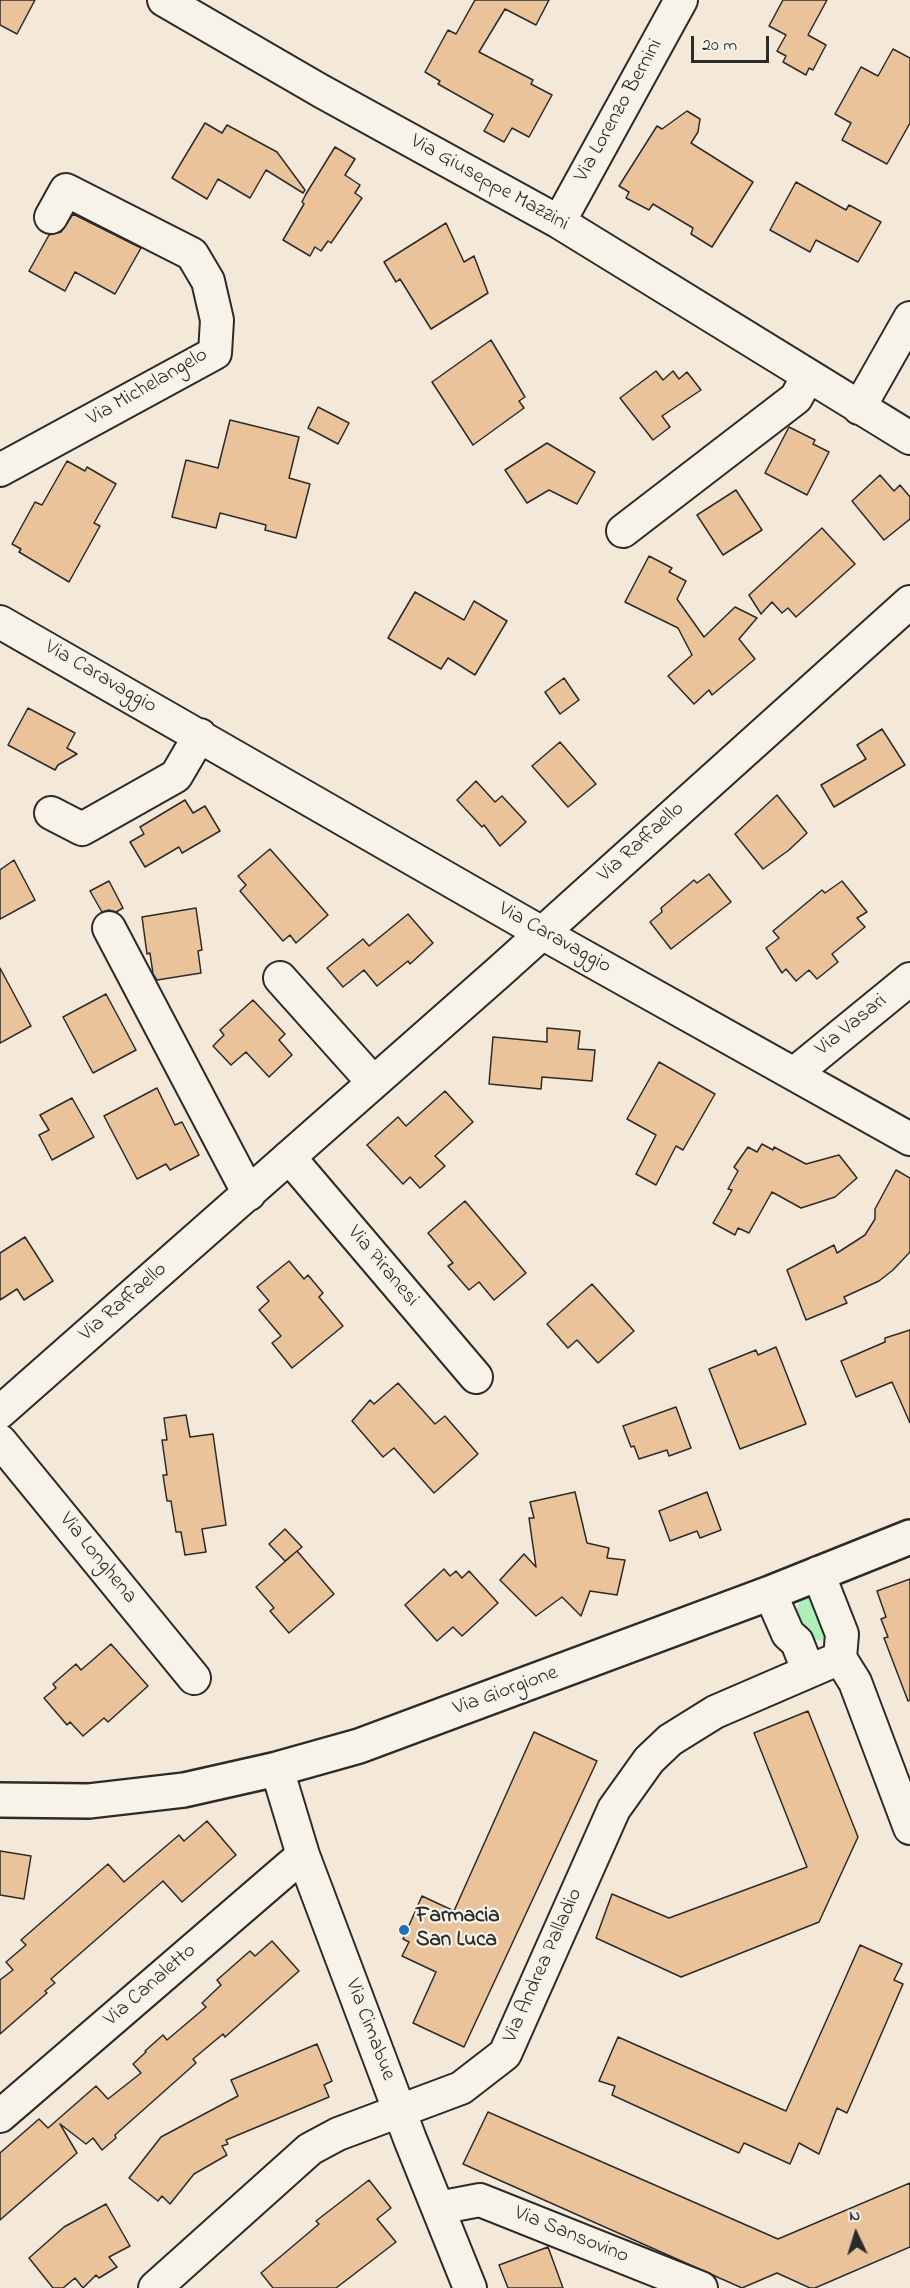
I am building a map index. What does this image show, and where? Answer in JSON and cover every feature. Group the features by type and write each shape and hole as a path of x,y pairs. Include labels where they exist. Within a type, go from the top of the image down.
{"main road":[{"name":"Via Giorgione","path":"0,1800 89,1801 184,1790 278,1769 359,1746 770,1593 910,1538"},
{"name":"Via Giorgione","path":"0,1785 89,1801"}],"street":[{"name":"Via Giuseppe Mazzini","path":"164,0 311,85 559,222 910,438"},
{"name":"Via Lorenzo Bernini","path":"559,222 681,0"},
{"name":"Via Michelangelo","path":"0,470 215,352 217,320 208,281 192,255 66,190 51,217"},
{"path":"859,408 910,318"},
{"path":"623,531 796,398 808,376"},
{"name":"Via Raffaello","path":"0,1412 249,1194 910,602"},
{"name":"Via Caravaggio","path":"0,622 542,933 795,1073 910,1140"},
{"path":"51,813 82,829 176,776 200,735"},
{"path":"109,928 249,1194"},
{"path":"280,978 374,1082"},
{"name":"Via Vasari","path":"795,1073 910,979"},
{"name":"Via Piranesi","path":"288,1157 476,1377"},
{"name":"Via Longhena","path":"0,1441 194,1678"},
{"path":"818,1573 842,1634 840,1658 855,1682 910,1828"},
{"path":"770,1593 788,1634 797,1642 808,1670"},
{"name":"Via Andrea Palladio","path":"155,2288 310,2149 338,2134 461,2088 505,2054 614,1809 649,1760 670,1740 715,1712 840,1658"},
{"name":"Via Cimabue","path":"278,1769 303,1855 400,2112 470,2288"},
{"name":"Via Canaletto","path":"0,2116 303,1855"},
{"name":"Via Sansovino","path":"438,2208 480,2200 701,2288"}],"green space":[{"path":"809,1596 814,1597 828,1640 817,1640 807,1635 797,1621 796,1613 800,1600"}],"building":[{"path":"0,0 35,0 17,34 0,25"},
{"path":"475,0 549,0 536,25 505,9 479,52 533,80 531,84 552,95 529,137 512,128 504,142 484,131 493,115 438,84 440,81 425,72 448,30 456,34"},
{"path":"783,0 827,0 808,35 826,45 813,70 809,68 806,75 783,62 786,56 777,51 786,35 769,26"},
{"path":"893,49 910,58 910,123 887,164 842,140 851,123 835,114 861,67 878,76"},
{"path":"687,111 700,119 698,132 691,143 753,182 712,247 691,234 693,228 653,204 649,210 626,198 629,192 619,186 657,126 662,129"},
{"path":"205,123 222,133 227,125 277,152 305,190 303,193 266,170 250,198 218,179 207,199 172,178"},
{"path":"335,147 355,159 345,175 360,185 355,193 362,198 331,243 328,241 321,251 315,247 310,256 283,240 304,204 302,202 306,194"},
{"path":"796,182 846,210 849,205 881,222 858,262 816,240 810,252 770,230"},
{"path":"73,214 141,248 115,294 75,272 65,291 29,271 49,235 61,232"},
{"path":"446,223 464,262 474,256 488,293 431,329 400,279 396,282 384,262"},
{"path":"491,340 525,397 519,401 524,408 473,445 432,382"},
{"path":"656,371 663,380 673,371 679,379 687,372 701,390 662,416 670,427 653,440 620,398"},
{"path":"318,407 349,423 338,444 308,428"},
{"path":"230,420 299,437 289,478 310,484 296,538 265,530 266,525 220,513 216,528 172,517 186,460 218,468"},
{"path":"789,427 815,440 813,444 829,452 807,495 765,473"},
{"path":"547,443 595,472 577,504 549,490 527,503 505,470"},
{"path":"67,461 85,471 87,467 116,484 94,523 100,526 69,582 19,552 21,549 12,544 35,502 42,505"},
{"path":"880,475 894,491 900,485 910,497 910,519 884,540 852,501"},
{"path":"736,490 762,530 723,555 697,515"},
{"path":"822,528 855,564 796,617 788,608 782,613 772,602 761,614 749,595"},
{"path":"649,556 672,568 669,572 686,581 677,599 704,637 735,607 757,618 739,639 755,659 712,695 709,690 694,704 668,676 692,655 678,628 625,602"},
{"path":"415,592 464,620 474,601 507,621 475,675 448,658 441,669 388,638"},
{"path":"564,678 579,700 560,714 545,692"},
{"path":"28,708 75,733 67,748 77,754 58,765 55,770 8,745"},
{"path":"882,729 905,765 834,807 821,785 866,759 857,745"},
{"path":"560,742 596,784 568,807 532,766"},
{"path":"476,781 495,802 502,796 526,822 500,846 484,825 482,827 457,800"},
{"path":"777,795 807,833 763,869 735,834"},
{"path":"185,800 193,813 205,806 220,831 182,853 179,847 145,867 130,842 144,834 140,827"},
{"path":"270,849 328,915 296,943 290,935 283,941 240,891 246,885 238,876"},
{"path":"14,860 35,900 0,919 0,870"},
{"path":"709,874 731,902 671,949 650,922 662,912 661,908 694,880 697,883"},
{"path":"109,881 123,908 116,912 109,910 102,912 90,891"},
{"path":"842,881 867,912 857,918 865,927 832,954 838,962 817,979 809,970 796,981 786,969 782,973 766,948 779,938 773,931 822,890 825,893"},
{"path":"196,908 202,950 198,951 201,973 157,980 153,974 150,953 147,954 142,917"},
{"path":"408,914 433,943 410,964 408,961 377,986 364,970 343,987 327,968 363,939 369,946"},
{"path":"0,968 31,1026 0,1043"},
{"path":"106,994 136,1050 93,1073 63,1017"},
{"path":"253,1000 285,1034 279,1040 292,1055 269,1077 246,1052 231,1065 213,1046 224,1035 220,1030"},
{"path":"547,1028 580,1031 578,1049 595,1050 592,1081 542,1077 541,1089 489,1084 493,1037 547,1042"},
{"path":"659,1062 715,1094 683,1150 676,1146 656,1185 636,1174 656,1135 627,1119"},
{"path":"157,1088 175,1125 182,1122 199,1155 170,1170 166,1164 137,1179 104,1116"},
{"path":"445,1091 473,1122 435,1156 445,1166 420,1188 410,1177 403,1184 367,1145 398,1117 406,1126"},
{"path":"72,1098 94,1137 52,1160 39,1135 49,1130 40,1115"},
{"path":"762,1144 773,1150 774,1147 806,1164 839,1155 857,1178 835,1197 801,1208 772,1192 749,1233 738,1228 735,1235 713,1223 732,1190 728,1189 738,1171 734,1167 748,1147 757,1152"},
{"path":"896,1170 910,1178 910,1252 879,1281 844,1297 847,1303 806,1320 787,1270 834,1245 837,1253 865,1235 875,1219 875,1209"},
{"path":"465,1201 526,1273 494,1300 479,1282 469,1290 448,1266 453,1263 428,1233"},
{"path":"25,1237 53,1281 24,1300 17,1289 0,1300 0,1253"},
{"path":"289,1261 304,1279 308,1275 323,1293 319,1297 343,1326 292,1368 272,1343 281,1336 259,1310 269,1301 257,1287"},
{"path":"592,1284 634,1331 598,1363 577,1340 568,1348 547,1324"},
{"path":"910,1330 910,1423 892,1382 856,1397 841,1361 885,1342 885,1338"},
{"path":"776,1347 806,1424 740,1449 709,1369 756,1350 758,1355"},
{"path":"398,1383 435,1424 445,1416 478,1454 434,1493 394,1448 383,1457 352,1421 370,1400 374,1404"},
{"path":"676,1407 691,1448 669,1456 667,1450 639,1459 634,1446 631,1447 623,1426"},
{"path":"186,1415 190,1437 213,1434 226,1525 202,1529 206,1552 185,1555 181,1532 176,1532 171,1501 167,1501 163,1475 167,1475 162,1440 167,1440 164,1418"},
{"path":"575,1492 587,1543 609,1548 607,1558 625,1560 617,1595 590,1591 581,1616 562,1597 536,1616 500,1580 524,1554 536,1567 529,1518 534,1518 530,1502"},
{"path":"707,1492 721,1530 700,1538 697,1531 670,1541 659,1511"},
{"path":"285,1529 302,1547 285,1561 269,1544"},
{"path":"297,1551 334,1594 289,1633 270,1611 274,1608 256,1587"},
{"path":"444,1569 450,1576 456,1571 462,1578 469,1571 498,1603 462,1636 453,1627 437,1641 405,1605"},
{"path":"910,1579 910,1700 908,1701 884,1638 888,1637 881,1619 886,1617 877,1591"},
{"path":"111,1644 148,1686 108,1722 104,1718 83,1736 70,1722 67,1725 44,1698 56,1688 53,1684 76,1664 81,1670"},
{"path":"808,1711 858,1837 819,1922 681,1977 596,1938 612,1894 669,1918 807,1867 754,1733"},
{"path":"534,1732 597,1761 464,2047 413,2023 436,1972 402,1956 409,1942 403,1939 422,1896 454,1911"},
{"path":"207,1821 236,1855 182,1902 163,1881 51,1979 55,1983 45,1991 47,1993 0,2034 0,1980 13,1970 6,1962 26,1945 21,1940 108,1864 124,1882 179,1835 184,1841"},
{"path":"0,1851 31,1856 24,1899 0,1895"},
{"path":"272,1941 299,1971 225,2037 223,2034 193,2059 196,2063 115,2135 116,2138 102,2150 93,2138 86,2144 60,2124 77,2153 0,2220 0,2153 39,2119 48,2128 96,2086 108,2099 141,2073 133,2064 145,2051 163,2035 167,2040 206,2007 202,2003 221,1985 217,1980 250,1951 255,1956"},
{"path":"860,1945 902,1964 894,1980 903,1984 847,2113 837,2108 819,2154 799,2143 790,2164 744,2143 739,2153 612,2095 615,2086 599,2081 618,2037 786,2111"},
{"path":"317,2044 332,2081 324,2085 329,2097 226,2140 228,2144 222,2146 227,2155 194,2174 170,2204 162,2196 158,2201 129,2178 161,2137 238,2096 231,2080"},
{"path":"488,2112 778,2239 910,2183 910,2247 815,2288 810,2288 777,2273 742,2288 463,2164"},
{"path":"369,2180 391,2208 377,2219 396,2242 336,2288 273,2288 261,2273 319,2224 316,2221"},
{"path":"106,2204 130,2246 109,2257 117,2267 99,2278 96,2275 83,2288 75,2278 63,2288 53,2288 29,2258 64,2227"},
{"path":"548,2247 563,2288 508,2288 499,2265"}],"place":[{"name":"Farmacia San Luca","path":"404,1930"}]}
